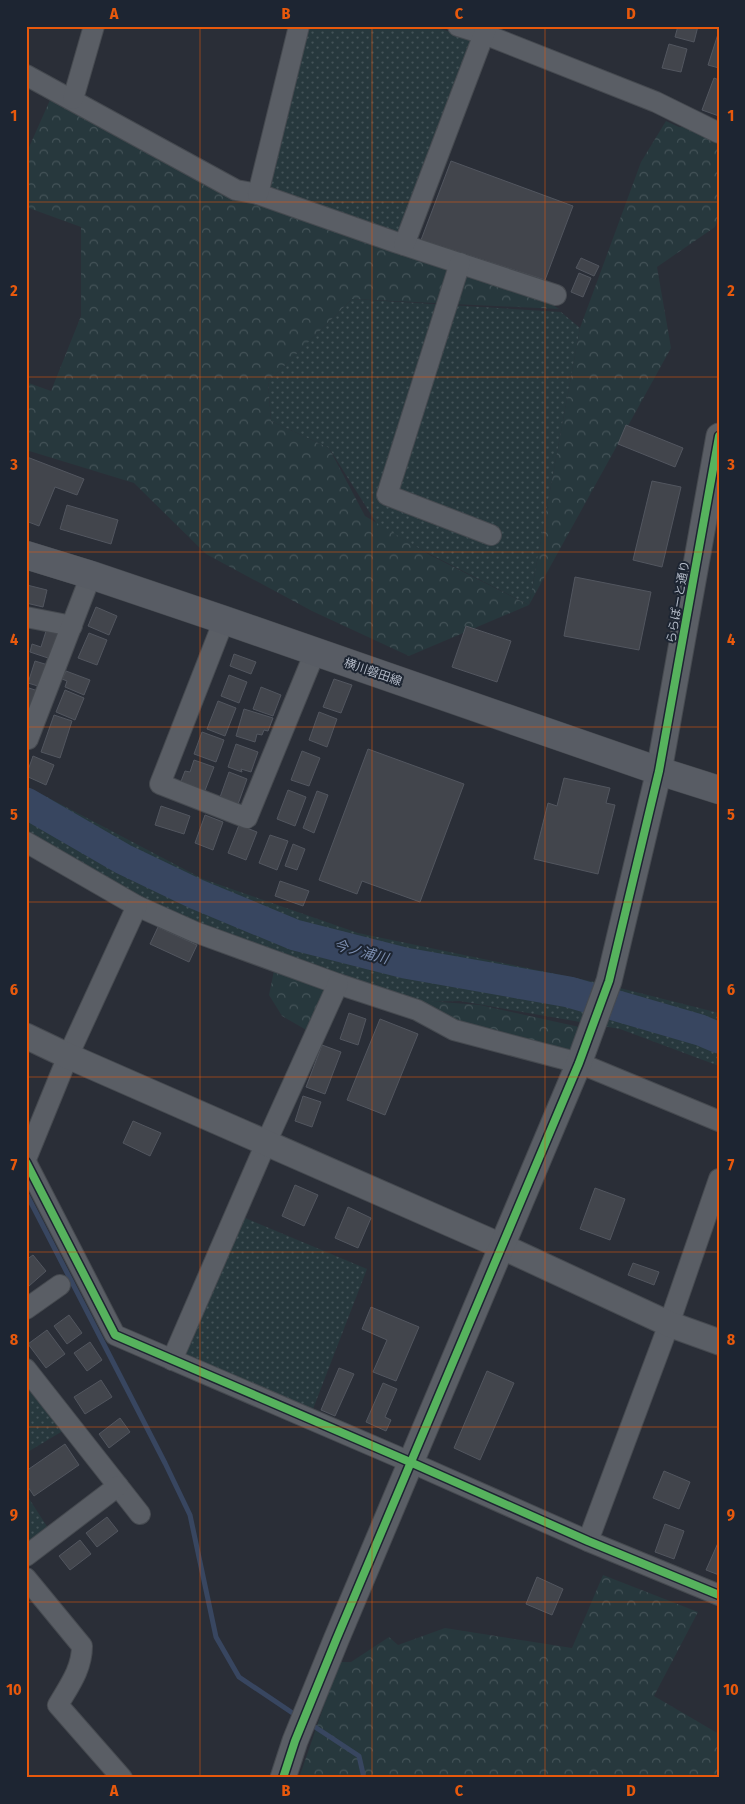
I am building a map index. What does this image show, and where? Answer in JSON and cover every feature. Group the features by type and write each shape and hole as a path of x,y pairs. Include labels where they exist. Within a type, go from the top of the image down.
{"main road":[{"name":"横川磐田線","path":"26,555 92,575 719,790"}],"street":[{"path":"73,99 94,26"},
{"path":"258,194 299,26"},
{"path":"458,26 485,30 656,102 719,133"},
{"path":"404,245 485,30"},
{"path":"26,75 73,99 236,190 258,194 556,295"},
{"path":"460,263 387,496 491,535"},
{"name":"ららぽーと通り","path":"283,1778 295,1741 410,1462 593,1030 609,981 659,771 719,436"},
{"path":"26,738 28,738 92,575"},
{"path":"26,617 72,626"},
{"path":"224,620 160,784 247,818 315,652"},
{"path":"26,842 137,906 195,932 338,984 417,1010 454,1030 579,1063 719,1121"},
{"path":"137,906 68,1056 26,1160 115,1335 588,1541 719,1595"},
{"path":"172,1360 266,1143 338,984"},
{"path":"26,1036 501,1246 669,1324 719,1342"},
{"path":"588,1541 669,1324 719,1179"},
{"path":"26,1309 60,1285"},
{"path":"26,1369 140,1514"},
{"path":"26,1556 118,1486"},
{"path":"26,1578 82,1646 82,1659 77,1672 58,1705 122,1778"}],"green space":[{"path":"305,26 429,26 473,38 395,242 258,194"},
{"path":"54,95 198,169 517,282 559,309 352,299 268,382 271,421 329,448 365,516 430,555 529,605 409,656 312,611 206,554 134,483 26,450 26,382 51,391 81,316 81,227 26,207 26,154"},
{"path":"666,121 679,127 719,127 719,218 715,227 657,267 671,348 529,605 580,328 641,162"},
{"path":"352,299 561,312 580,328 529,605 420,549 377,524 329,448 271,421 268,382"},
{"path":"26,786 203,879 358,933 600,983 719,1013 719,1066 620,1029 460,1001 396,1003 259,955 26,842"},
{"path":"276,961 338,984 315,1035 282,1016 269,995"},
{"path":"415,1000 480,1005 593,1030 579,1063 454,1030"},
{"path":"245,1218 367,1269 313,1409 172,1360"},
{"path":"26,1379 71,1426 26,1453"},
{"path":"26,1494 48,1528 26,1552"},
{"path":"603,1575 698,1612 654,1696 719,1734 719,1778 299,1778 339,1662 351,1662 389,1637 398,1645 445,1628 572,1648"}],"building":[{"path":"678,26 698,26 694,42 675,37"},
{"path":"719,31 719,68 708,65"},
{"path":"669,44 687,49 681,72 662,68"},
{"path":"714,78 719,80 719,116 702,110"},
{"path":"451,161 573,206 545,280 421,240"},
{"path":"581,258 599,266 594,276 576,268"},
{"path":"579,273 591,278 583,297 571,292"},
{"path":"626,425 683,448 675,467 618,444"},
{"path":"27,457 84,479 77,495 55,487 39,526 26,521"},
{"path":"652,481 681,487 662,567 633,560"},
{"path":"67,505 118,520 111,544 60,529"},
{"path":"575,577 651,592 639,650 564,636"},
{"path":"27,585 47,590 43,607 26,603"},
{"path":"96,607 117,616 109,635 88,626"},
{"path":"466,626 511,641 497,682 452,667"},
{"path":"47,628 59,632 51,659 30,652 32,644 41,647"},
{"path":"89,633 107,640 97,665 78,658"},
{"path":"234,654 256,662 251,674 230,666"},
{"path":"35,661 48,665 41,687 28,683"},
{"path":"66,671 90,680 84,695 65,687 67,681 62,679"},
{"path":"229,675 247,682 239,703 221,696"},
{"path":"334,679 352,685 341,713 323,707"},
{"path":"26,687 38,691 32,712 26,710"},
{"path":"261,687 281,695 273,716 253,709"},
{"path":"65,690 84,698 75,720 56,712"},
{"path":"218,701 236,708 225,736 207,729"},
{"path":"244,709 273,718 268,731 264,730 262,735 257,734 255,742 236,736"},
{"path":"319,712 337,719 327,747 309,740"},
{"path":"54,715 72,721 60,758 41,752"},
{"path":"202,732 224,740 216,762 194,754"},
{"path":"236,744 258,752 251,772 241,769 242,772 228,767"},
{"path":"368,749 464,784 420,902 362,881 357,894 319,880"},
{"path":"302,751 320,758 309,786 291,780"},
{"path":"33,756 54,765 46,785 26,776"},
{"path":"194,760 214,767 204,793 180,784 185,771 190,772"},
{"path":"229,772 247,779 237,807 219,800"},
{"path":"564,778 610,788 606,803 615,805 598,874 534,859 548,803 557,806"},
{"path":"288,790 306,797 295,826 277,819"},
{"path":"317,791 328,795 314,833 303,828"},
{"path":"161,806 190,816 184,834 155,825"},
{"path":"205,815 223,822 213,850 195,843"},
{"path":"239,825 257,832 246,860 228,853"},
{"path":"270,835 288,841 277,870 259,863"},
{"path":"293,844 305,849 297,870 285,866"},
{"path":"280,881 309,891 303,906 275,896"},
{"path":"158,927 197,945 189,962 150,944"},
{"path":"349,1013 366,1019 358,1045 340,1039"},
{"path":"380,1019 418,1034 385,1115 347,1100"},
{"path":"322,1045 341,1052 325,1094 306,1087"},
{"path":"303,1096 321,1102 312,1127 295,1121"},
{"path":"133,1121 161,1133 150,1156 123,1143"},
{"path":"295,1185 318,1195 304,1226 282,1216"},
{"path":"595,1188 625,1199 610,1240 580,1229"},
{"path":"348,1207 371,1218 358,1248 335,1238"},
{"path":"33,1255 46,1271 29,1286 26,1284 26,1260"},
{"path":"633,1263 659,1272 654,1285 628,1275"},
{"path":"371,1307 419,1327 396,1381 373,1372 387,1340 362,1329"},
{"path":"69,1315 82,1333 67,1344 54,1326"},
{"path":"47,1330 65,1354 46,1368 28,1344"},
{"path":"90,1342 102,1360 87,1371 74,1353"},
{"path":"339,1368 354,1374 335,1416 321,1410"},
{"path":"487,1371 514,1383 480,1460 454,1448"},
{"path":"101,1380 112,1397 85,1414 74,1397"},
{"path":"383,1383 397,1389 385,1417 391,1420 386,1431 366,1422"},
{"path":"120,1418 130,1432 109,1448 99,1434"},
{"path":"65,1444 79,1465 34,1496 26,1484 26,1471"},
{"path":"664,1471 690,1482 679,1509 653,1498"},
{"path":"107,1517 118,1531 97,1547 86,1533"},
{"path":"665,1524 684,1531 674,1559 655,1552"},
{"path":"80,1540 91,1554 70,1570 59,1556"},
{"path":"719,1543 719,1575 706,1570"},
{"path":"537,1577 563,1589 552,1615 526,1604"}],"waterway":[{"name":"今ノ浦川","path":"26,803 123,859 196,894 295,935 405,963 569,992 700,1030 719,1038"},
{"path":"26,1193 190,1515 216,1637 239,1677 297,1716"},
{"path":"309,1723 359,1756 364,1778"}],"cycle path":[{"path":"283,1778 295,1741 336,1640 579,1063 609,981 659,771 719,436"},
{"path":"26,1162 115,1335 588,1541 719,1595"}]}
